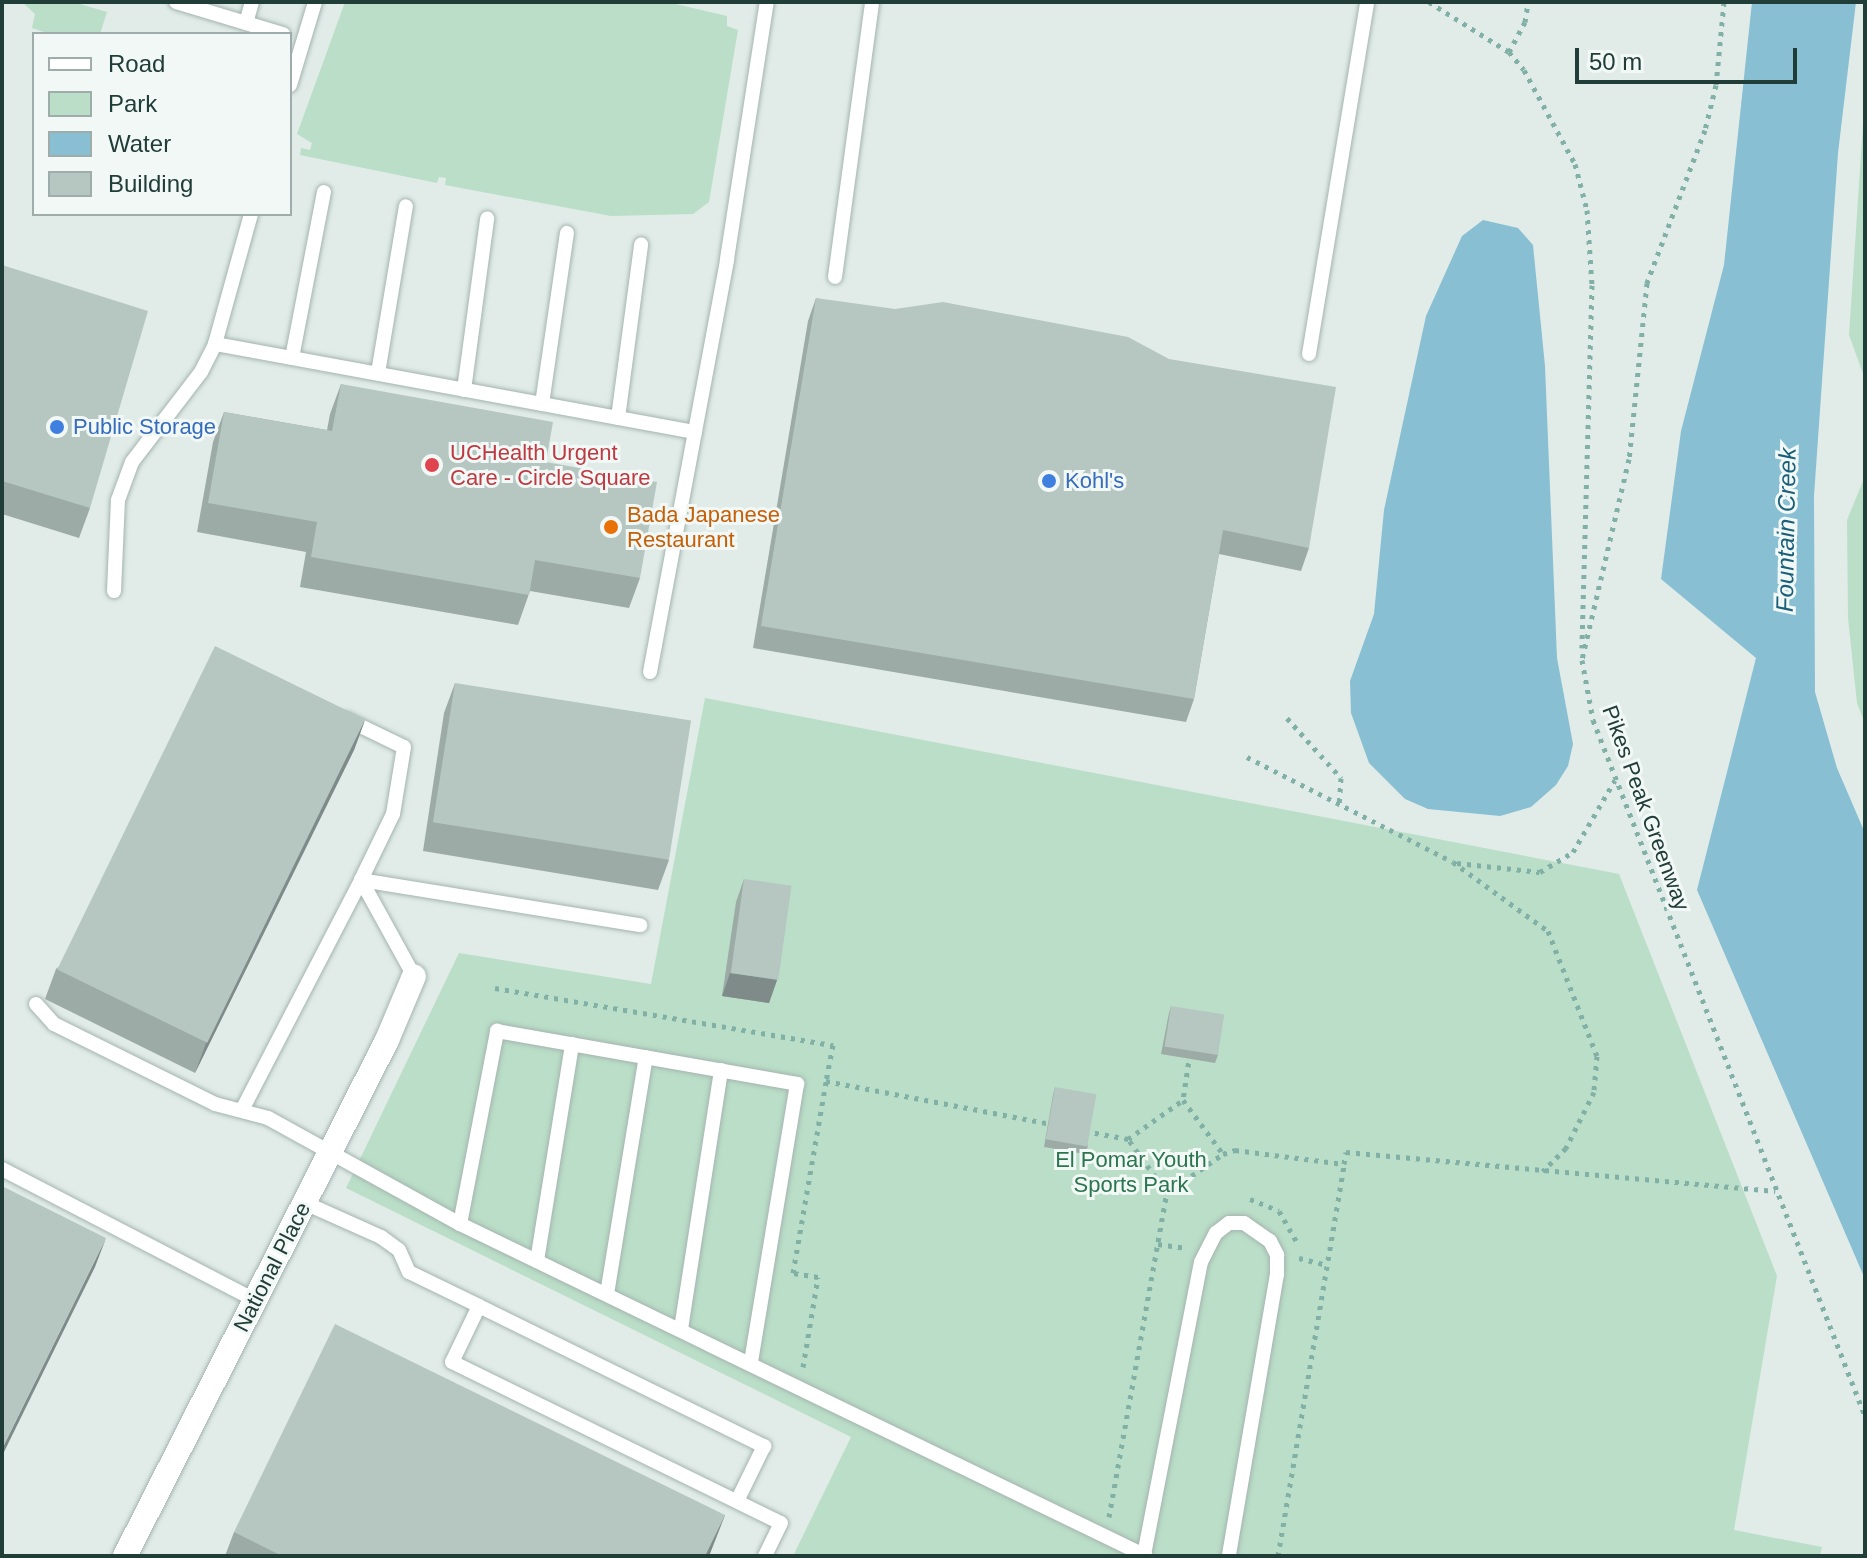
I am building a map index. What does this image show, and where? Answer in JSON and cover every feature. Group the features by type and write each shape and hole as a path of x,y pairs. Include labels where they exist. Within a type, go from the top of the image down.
{"street":[{"name":"National Place","path":"125,1556 305,1203 414,976"}],"lane":[{"path":"176,2 276,32"},
{"path":"246,23 252,2"},
{"path":"292,72 297,38 315,2"},
{"path":"650,672 695,432 767,2"},
{"path":"835,277 872,2"},
{"path":"1309,354 1367,2"},
{"path":"292,358 324,192"},
{"path":"378,373 406,206"},
{"path":"114,591 118,500 132,462 201,372 215,344 250,216"},
{"path":"464,390 487,219"},
{"path":"542,404 567,233"},
{"path":"618,418 641,245"},
{"path":"215,344 695,432"},
{"path":"242,1110 393,814 404,747 336,715"},
{"path":"361,880 640,925"},
{"path":"361,880 414,976"},
{"path":"36,1004 54,1024 215,1104 268,1118 460,1224 751,1362 1145,1556 1201,1262 1216,1233 1229,1223 1244,1223 1259,1229 1277,1255 1277,1274 1229,1556"},
{"path":"460,1224 497,1031 797,1084 751,1362"},
{"path":"537,1261 572,1044"},
{"path":"607,1294 646,1057"},
{"path":"681,1329 721,1070"},
{"path":"2,1169 255,1300"},
{"path":"305,1203 381,1237 399,1250 409,1272 764,1446 737,1501"},
{"path":"479,1306 452,1362 781,1523 765,1556"}],"path":[{"path":"1429,2 1509,52 1553,118 1575,164 1587,210 1592,285 1582,660"},
{"path":"1509,52 1525,22 1528,2"},
{"name":"Pikes Peak Greenway","path":"1724,2 1716,85 1705,130 1647,283 1629,459 1582,660 1593,720 1865,1416"},
{"path":"1287,718 1341,778 1339,804"},
{"path":"1247,757 1453,862 1548,931 1597,1056 1594,1092 1566,1148 1543,1172"},
{"path":"1453,862 1540,872 1573,852 1616,779"},
{"path":"495,988 833,1045 793,1273 818,1277 800,1387"},
{"path":"1191,1043 1183,1100 1223,1154"},
{"path":"826,1081 1067,1127"},
{"path":"1128,1139 1183,1100"},
{"path":"1082,1130 1128,1139 1167,1193"},
{"path":"1105,1536 1167,1193 1223,1154 1235,1150 1344,1164"},
{"path":"1278,1556 1346,1152 1775,1191"}],"green space":[{"path":"22,2 73,2 107,12 101,32 44,32 32,28 35,14"},
{"path":"345,2 667,2 727,16 727,26 738,30 709,202 693,214 611,216 445,185 446,178 439,177 437,183 300,155 301,148 310,150 312,143 297,134"},
{"path":"1865,94 1865,379 1849,335"},
{"path":"1865,476 1865,724 1857,703 1848,618 1847,520"},
{"name":"El Pomar Youth Sports Park","path":"705,698 1619,874 1777,1276 1734,1530 1822,1547 1820,1556 793,1556 851,1437 346,1188 459,953 651,984"}],"water":[{"name":"Fountain Creek","path":"1752,2 1856,2 1838,153 1814,496 1815,692 1837,768 1865,833 1865,1279 1697,890 1756,658 1661,579 1681,431 1724,265"},
{"path":"1483,220 1518,228 1533,245 1545,366 1557,658 1573,744 1568,766 1556,785 1531,807 1500,816 1428,809 1405,799 1369,763 1351,713 1350,681 1374,614 1384,510 1426,316 1462,236"}],"building":[{"name":"Public Storage","path":"2,265 148,311 90,508 2,481"},
{"name":"Kohl's","path":"816,298 895,309 943,302 1128,337 1169,359 1336,387 1309,548 1223,530 1194,699 761,626"},
{"path":"341,384 553,422 546,462 657,482 640,578 535,560 529,595 311,557 317,522 208,503 224,412 332,431"},
{"path":"215,646 365,719 207,1043 57,970"},
{"path":"455,683 691,720 669,860 433,822"},
{"path":"744,879 792,886 778,980 731,973"},
{"path":"1171,1006 1224,1014 1218,1055 1165,1046"},
{"path":"1055,1087 1096,1094 1087,1146 1046,1139"},
{"path":"2,1186 106,1238 2,1449"},
{"path":"335,1324 725,1515 705,1556 282,1556 234,1532"}],"place":[{"name":"Public Storage","path":"57,427"},
{"name":"UCHealth Urgent Care - Circle Square","path":"432,465"},
{"name":"Kohl's","path":"1049,481"},
{"name":"Bada Japanese Restaurant","path":"611,527"}]}
